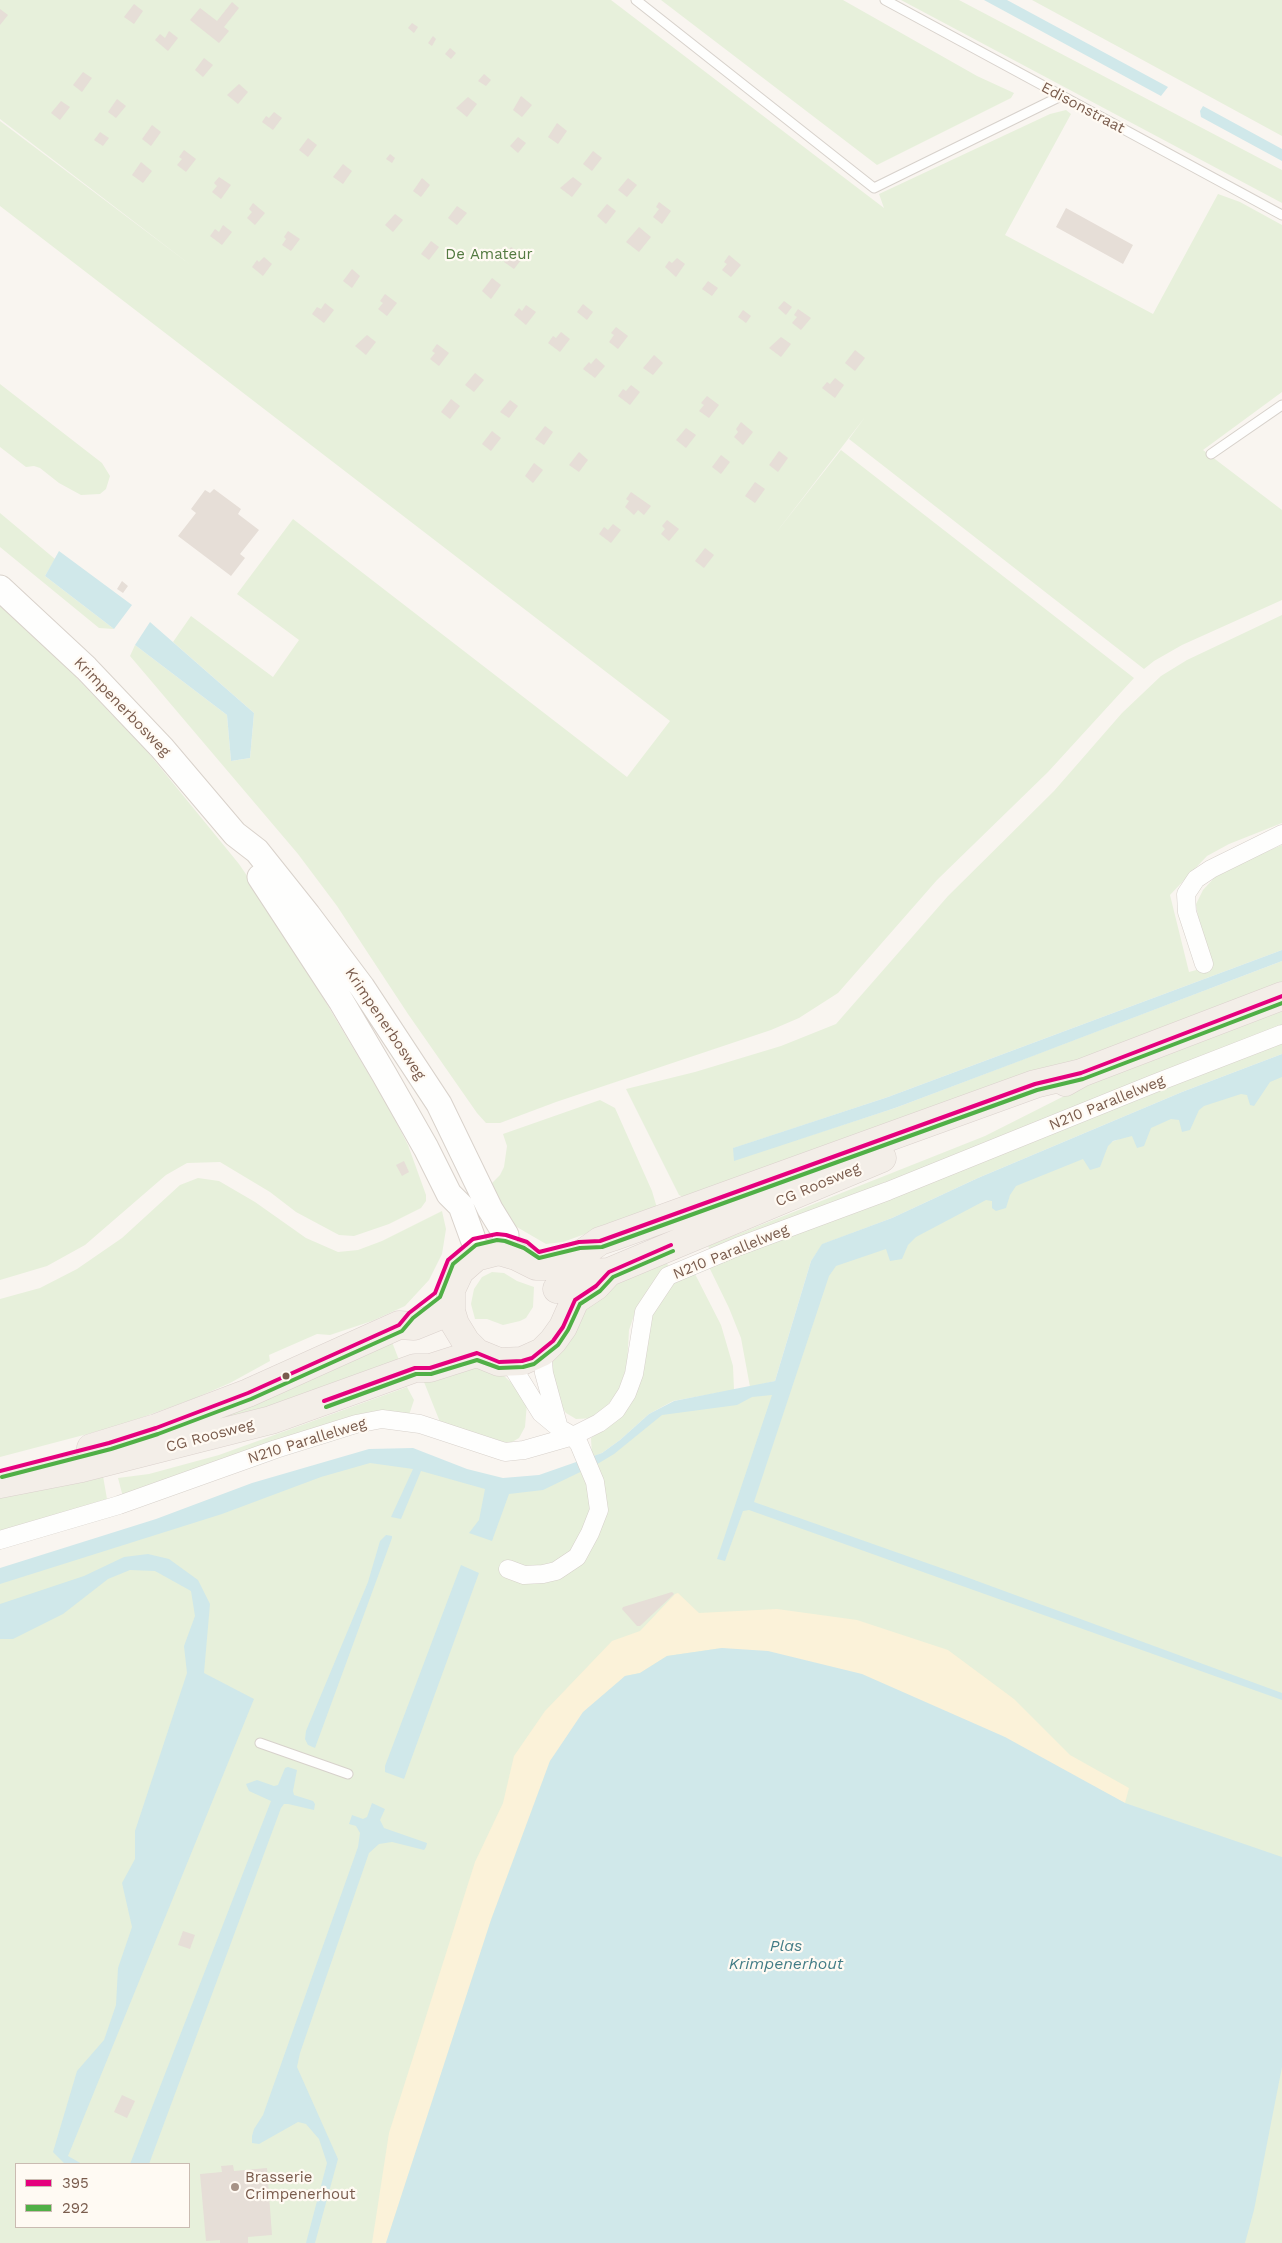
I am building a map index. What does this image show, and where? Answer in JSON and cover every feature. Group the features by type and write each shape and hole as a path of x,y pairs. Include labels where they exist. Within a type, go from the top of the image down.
{"main road":[{"name":"Krimpenerbosweg","path":"0,588 86,668 162,748 235,834 277,904 360,1033 426,1148 449,1194 461,1206 469,1248"},
{"name":"Krimpenerbosweg","path":"235,834 257,851 362,987 439,1104 490,1210 506,1235"},
{"name":"CG Roosweg","path":"1081,1073 1035,1084 600,1242 579,1242 554,1278 575,1300 596,1286 609,1272 1036,1097 1081,1073 1282,996"},
{"path":"498,1234 506,1235 528,1242 554,1278 563,1327 553,1341 540,1343 522,1362 510,1363 499,1362 472,1347 455,1324 443,1302 448,1260 498,1234"},
{"path":"469,1248 499,1251 516,1256 554,1278"},
{"name":"CG Roosweg","path":"0,1471 93,1448 156,1428 248,1393 399,1325 408,1313 419,1307 443,1302"},
{"name":"CG Roosweg","path":"0,1484 82,1468 271,1420 415,1368 430,1368 472,1347 477,1338 501,1345 521,1345 531,1340 540,1343"}],"street":[{"path":"1204,964 1187,912 1186,894 1196,879 1211,868 1282,834"},
{"name":"N210 Parallelweg","path":"0,1540 119,1505 276,1449 356,1424 382,1420 420,1424 505,1452 524,1450 570,1436 598,1423 616,1410 627,1393 634,1374 644,1312 668,1276 737,1247 888,1192 1153,1084 1282,1034"},
{"path":"508,1569 524,1575 556,1571 576,1557 590,1533 599,1510 594,1482 570,1436 544,1373 540,1343"},
{"path":"510,1363 541,1413 570,1436"}],"lane":[{"path":"636,0 874,188 1061,96"},
{"name":"Edisonstraat","path":"885,0 1282,215"},
{"path":"1211,454 1282,405"},
{"path":"260,1743 348,1774"}],"green space":[{"name":"De Amateur","path":"0,0 611,0 884,208 879,194 1050,114 1066,110 1071,114 1005,235 1153,314 1218,194 1240,202 1282,225 1282,392 1203,450 1282,510 1282,600 1182,645 1144,669 849,439 865,417 775,534 841,450 1134,678 1048,772 937,880 838,993 799,1018 771,1030 556,1102 500,1123 486,1123 408,1014 337,906 298,854 130,656 135,645 227,715 231,761 250,758 254,713 173,642 191,616 273,677 299,640 237,594 293,519 627,777 670,721 0,206 0,121 192,266 0,119"},
{"path":"661,0 843,0 977,76 1014,93 1011,98 877,165"},
{"path":"901,0 959,0 1282,170 1282,203"},
{"path":"1032,0 1282,0 1282,136 1128,52"},
{"path":"0,384 102,463 110,476 106,489 100,494 81,495 59,483 40,468 34,466 26,467 0,447"},
{"path":"0,513 55,559 45,576 114,629 99,628 0,547"},
{"path":"0,604 50,650 146,750 239,864 273,914 389,1108 408,1145 426,1195 426,1201 421,1208 389,1224 354,1236 339,1235 296,1212 270,1192 220,1162 187,1163 166,1175 85,1245 47,1266 0,1280"},
{"path":"1282,615 1282,823 1229,844 1207,856 1170,895 1189,972 1211,966 1202,942 1196,904 1203,890 1215,877 1231,867 1282,845 1282,950 888,1097 734,1148 734,1160 895,1108 1282,961 1282,984 914,1124 683,1197 679,1195 626,1089 695,1072 781,1046 836,1024 948,896 1054,791 1122,713 1161,676 1187,660"},
{"path":"1282,1008 1282,1027 817,1216 710,1250 708,1246 985,1136 1086,1085"},
{"path":"1282,1041 1282,1054 1182,1092 978,1178 892,1218 823,1244 811,1261 775,1381 750,1387 741,1338 709,1267"},
{"path":"1282,1072 1282,2243 0,2243 0,1574 333,1466 401,1456 512,1488 613,1450 658,1414 783,1389 829,1258"},
{"path":"600,1100 615,1108 652,1191 657,1208 563,1242 546,1244 510,1223 488,1187 500,1175 504,1167 507,1146 503,1134"},
{"path":"198,1178 219,1181 255,1202 306,1238 338,1252 358,1250 382,1241 442,1211 446,1229 442,1254 429,1280 405,1306 372,1321 330,1335 317,1334 269,1355 270,1361 230,1383 193,1399 118,1426 0,1457 0,1299 40,1288 77,1269 122,1238 180,1185"},
{"path":"667,1263 669,1268 636,1310 629,1330 627,1366 618,1392 597,1418 576,1419 566,1413 562,1407 552,1370 553,1358 581,1306 625,1279"},
{"path":"492,1272 504,1273 517,1281 534,1287 533,1307 526,1318 503,1325 487,1319 475,1319 471,1304 474,1289 482,1277"},
{"path":"695,1274 721,1325 733,1366 734,1390 673,1401 649,1414 620,1440 602,1453 592,1457 591,1438 612,1423 647,1314 664,1287"},
{"path":"392,1342 399,1360 313,1394 129,1445"},
{"path":"473,1365 502,1374 518,1389 527,1403 525,1427 519,1438 512,1442 506,1444 440,1422 422,1377"},
{"path":"407,1387 414,1400 408,1418 123,1497 118,1478 149,1474 219,1455"},
{"path":"103,1476 107,1499 0,1533 0,1493"}],"sand":[{"path":"678,1593 699,1613 777,1609 857,1620 948,1650 1014,1699 1070,1755 1129,1788 1125,1803 1076,1777 722,1648 667,1656 640,1673 625,1676 550,1761 491,1920 386,2243 372,2243 389,2133 475,1862 503,1803 514,1756 545,1711 612,1641 640,1631"}],"water":[{"path":"984,0 1007,0 1168,87 1161,96"},
{"path":"1203,106 1282,149 1282,161 1201,117 1200,111"},
{"path":"59,551 132,605 114,629 45,576"},
{"path":"150,622 254,713 250,758 231,761 227,715 135,645"},
{"path":"1282,950 1282,961 895,1108 734,1161 733,1148 888,1097"},
{"path":"1282,1054 1282,1077 1270,1082 1254,1106 1250,1105 1247,1095 1241,1094 1204,1106 1199,1110 1190,1130 1182,1132 1179,1120 1171,1119 1151,1128 1144,1146 1137,1148 1132,1136 1113,1141 1108,1146 1100,1167 1090,1170 1083,1159 1016,1186 1010,1195 1006,1208 996,1211 992,1208 992,1201 986,1200 916,1237 908,1245 902,1259 890,1261 886,1249 836,1266 829,1276 754,1502 958,1574 1282,1693 1282,1700 749,1510 743,1511 725,1561 717,1559 772,1395 752,1397 737,1405 662,1415 614,1454 599,1463 543,1490 509,1494 492,1541 469,1533 479,1520 485,1489 421,1471 401,1519 391,1517 413,1469 370,1463 321,1477 222,1514 0,1584 0,1568 156,1519 252,1483 369,1449 413,1448 467,1469 503,1478 539,1475 602,1453 649,1414 674,1401 775,1381 811,1261 822,1244 892,1218 978,1178 1182,1092"},
{"path":"386,1535 392,1536 392,1538 315,1748 308,1745 305,1739 306,1731 368,1582 380,1541"},
{"path":"148,1554 169,1559 198,1580 210,1604 204,1673 254,1699 68,2156 80,2163 64,2163 53,2152 77,2071 104,2040 116,2005 118,1968 132,1927 122,1883 135,1859 135,1831 187,1673 184,1646 195,1616 191,1591 155,1571 130,1570 108,1579 63,1614 13,1639 0,1639 0,1604 84,1576 124,1557"},
{"path":"461,1565 479,1573 404,1779 385,1772 385,1766"},
{"name":"Plas Krimpenerhout","path":"722,1648 768,1651 862,1674 1005,1737 1125,1803 1282,1857 1282,2067 1254,2210 1245,2243 386,2243 491,1920 550,1761 583,1712 625,1676 640,1673 667,1656"},
{"path":"285,1768 297,1770 294,1795 313,1801 315,1804 314,1810 288,1804 284,1804 281,1808 149,2163 130,2163 271,1801 249,1791 246,1784 257,1780 274,1786 278,1785"},
{"path":"372,1803 385,1809 380,1820 384,1828 427,1843 424,1850 392,1842 379,1844 369,1853 300,2053 297,2067 338,2159 315,2243 306,2243 327,2163 319,2139 306,2124 298,2122 259,2144 252,2143 252,2136 263,2115 358,1847 360,1833 356,1826 349,1824 352,1815 363,1819 367,1817"}],"building":[{"path":"232,2 239,8 224,27 229,31 219,43 190,20 200,8 217,21"},
{"path":"134,4 143,11 134,24 124,17"},
{"path":"0,9 8,15 0,25"},
{"path":"412,23 418,27 414,33 408,28"},
{"path":"169,31 178,38 168,51 155,40 160,34 165,38"},
{"path":"433,36 436,39 432,46 428,43"},
{"path":"450,48 456,53 451,59 445,54"},
{"path":"204,58 213,65 203,77 195,70"},
{"path":"83,72 92,78 82,92 73,85"},
{"path":"484,74 491,80 486,86 478,81"},
{"path":"239,84 248,92 238,104 227,95"},
{"path":"521,96 532,105 522,117 513,110"},
{"path":"468,97 477,104 467,117 456,108"},
{"path":"117,99 126,106 116,118 108,112"},
{"path":"61,101 70,107 60,120 51,113"},
{"path":"274,112 282,118 273,130 262,122 266,116 269,118"},
{"path":"557,123 567,131 558,144 548,137"},
{"path":"152,125 161,132 151,146 142,139"},
{"path":"100,132 109,138 103,146 94,140"},
{"path":"518,137 526,143 518,153 510,146"},
{"path":"308,138 317,145 308,157 299,150"},
{"path":"184,150 196,159 186,172 177,165 182,159 179,157"},
{"path":"593,151 602,158 592,171 583,164"},
{"path":"390,154 395,158 392,163 386,159"},
{"path":"141,162 152,171 143,183 132,175"},
{"path":"343,164 352,171 343,184 333,177"},
{"path":"219,177 231,185 221,199 212,192 217,186 214,183"},
{"path":"573,177 582,184 572,197 560,188"},
{"path":"422,178 430,185 421,197 413,191"},
{"path":"628,178 637,185 627,197 618,190"},
{"path":"659,202 671,211 662,224 653,217 659,209 656,207"},
{"path":"253,203 265,213 255,225 247,218 252,212 249,209"},
{"path":"607,204 616,211 606,224 597,216"},
{"path":"457,206 467,213 457,225 448,218"},
{"path":"1066,208 1133,245 1123,264 1056,227"},
{"path":"395,214 403,220 393,232 385,225"},
{"path":"223,225 232,232 222,245 210,236 215,229 219,232"},
{"path":"639,227 651,237 639,252 626,242"},
{"path":"288,231 300,239 291,251 282,245"},
{"path":"431,241 439,247 429,260 421,254"},
{"path":"511,247 524,256 514,269 504,262 509,256 506,254"},
{"path":"729,255 741,265 731,277 722,270 727,264 724,262"},
{"path":"264,257 272,264 263,276 252,267 257,260 259,262"},
{"path":"677,258 685,264 676,277 665,267 669,261 672,263"},
{"path":"352,269 360,276 352,288 343,281"},
{"path":"492,278 501,285 491,299 482,291"},
{"path":"708,281 718,288 712,296 702,289"},
{"path":"385,294 397,303 387,316 378,309 383,303 380,301"},
{"path":"784,301 792,307 786,315 778,308"},
{"path":"325,303 334,310 324,323 312,314 317,307 321,309"},
{"path":"583,304 593,312 587,320 577,312"},
{"path":"526,305 536,312 526,325 514,315 519,308 522,311"},
{"path":"798,309 811,318 801,330 792,323 797,317 794,315"},
{"path":"743,310 751,316 746,323 738,317"},
{"path":"616,327 628,336 618,349 609,342 614,335 611,333"},
{"path":"561,332 570,339 560,352 548,343 553,336 556,338"},
{"path":"367,335 376,342 366,355 355,346"},
{"path":"781,337 791,344 781,357 769,348"},
{"path":"437,344 449,353 439,366 430,359 435,353 432,351"},
{"path":"855,350 865,358 855,371 845,363"},
{"path":"654,355 663,363 653,375 643,368"},
{"path":"596,358 605,366 595,378 583,369"},
{"path":"475,373 484,380 474,392 465,385"},
{"path":"835,378 844,385 835,398 822,388 827,382 830,384"},
{"path":"631,385 640,392 630,405 618,396 623,389 626,391"},
{"path":"707,396 719,405 709,418 699,411 704,405 701,403"},
{"path":"451,399 460,406 450,419 441,412"},
{"path":"510,400 518,406 509,418 500,412"},
{"path":"741,422 753,432 743,445 734,437 738,432 736,429"},
{"path":"545,426 553,432 544,445 535,439"},
{"path":"686,428 696,435 686,448 676,440"},
{"path":"492,431 501,438 491,451 482,444"},
{"path":"779,451 788,458 778,472 769,465"},
{"path":"579,452 588,460 579,472 569,465"},
{"path":"721,455 730,462 721,474 712,467"},
{"path":"534,463 543,470 533,483 525,476"},
{"path":"755,482 765,489 755,503 745,496"},
{"path":"214,489 241,509 238,514 259,530 240,554 245,558 231,576 178,536 196,513 191,509 205,490 210,493"},
{"path":"631,492 651,506 644,515 638,510 634,515 625,507 629,501 626,499"},
{"path":"667,520 679,529 669,541 661,534 665,529 662,526"},
{"path":"613,524 621,530 611,543 599,534 604,527 608,530"},
{"path":"705,548 714,555 704,568 695,561"},
{"path":"122,581 128,586 123,593 117,589"},
{"path":"404,1161 409,1172 402,1176 396,1165"},
{"path":"672,1592 674,1594 640,1626 637,1626 622,1609 623,1607"},
{"path":"183,1931 195,1935 190,1949 178,1945"},
{"path":"122,2095 135,2101 127,2118 114,2112"},
{"path":"233,2165 234,2171 267,2168 272,2235 248,2237 248,2243 220,2243 220,2240 206,2241 200,2174 222,2172 221,2166"}],"transit line":[{"name":"395","path":"0,1471 109,1443 156,1428 248,1393 399,1325 409,1313 435,1293 448,1260 473,1239 497,1234 506,1235 527,1242 539,1252 579,1242 600,1241 1035,1084 1081,1073 1282,996"},
{"name":"292","path":"2,1477 111,1449 158,1434 251,1399 402,1331 413,1318 440,1297 453,1264 476,1245 497,1240 505,1241 524,1248 539,1258 580,1248 602,1247 1037,1090 1083,1079 1282,1003"},
{"name":"395","path":"324,1401 415,1368 430,1368 477,1353 499,1362 522,1361 532,1358 553,1341 563,1327 575,1300 596,1286 609,1272 671,1245"},
{"name":"292","path":"326,1407 416,1374 431,1374 477,1360 499,1368 523,1367 534,1364 558,1345 568,1330 580,1304 600,1291 613,1277 673,1251"}],"place":[{"name":"Brasserie Crimpenerhout","path":"235,2187"}]}
